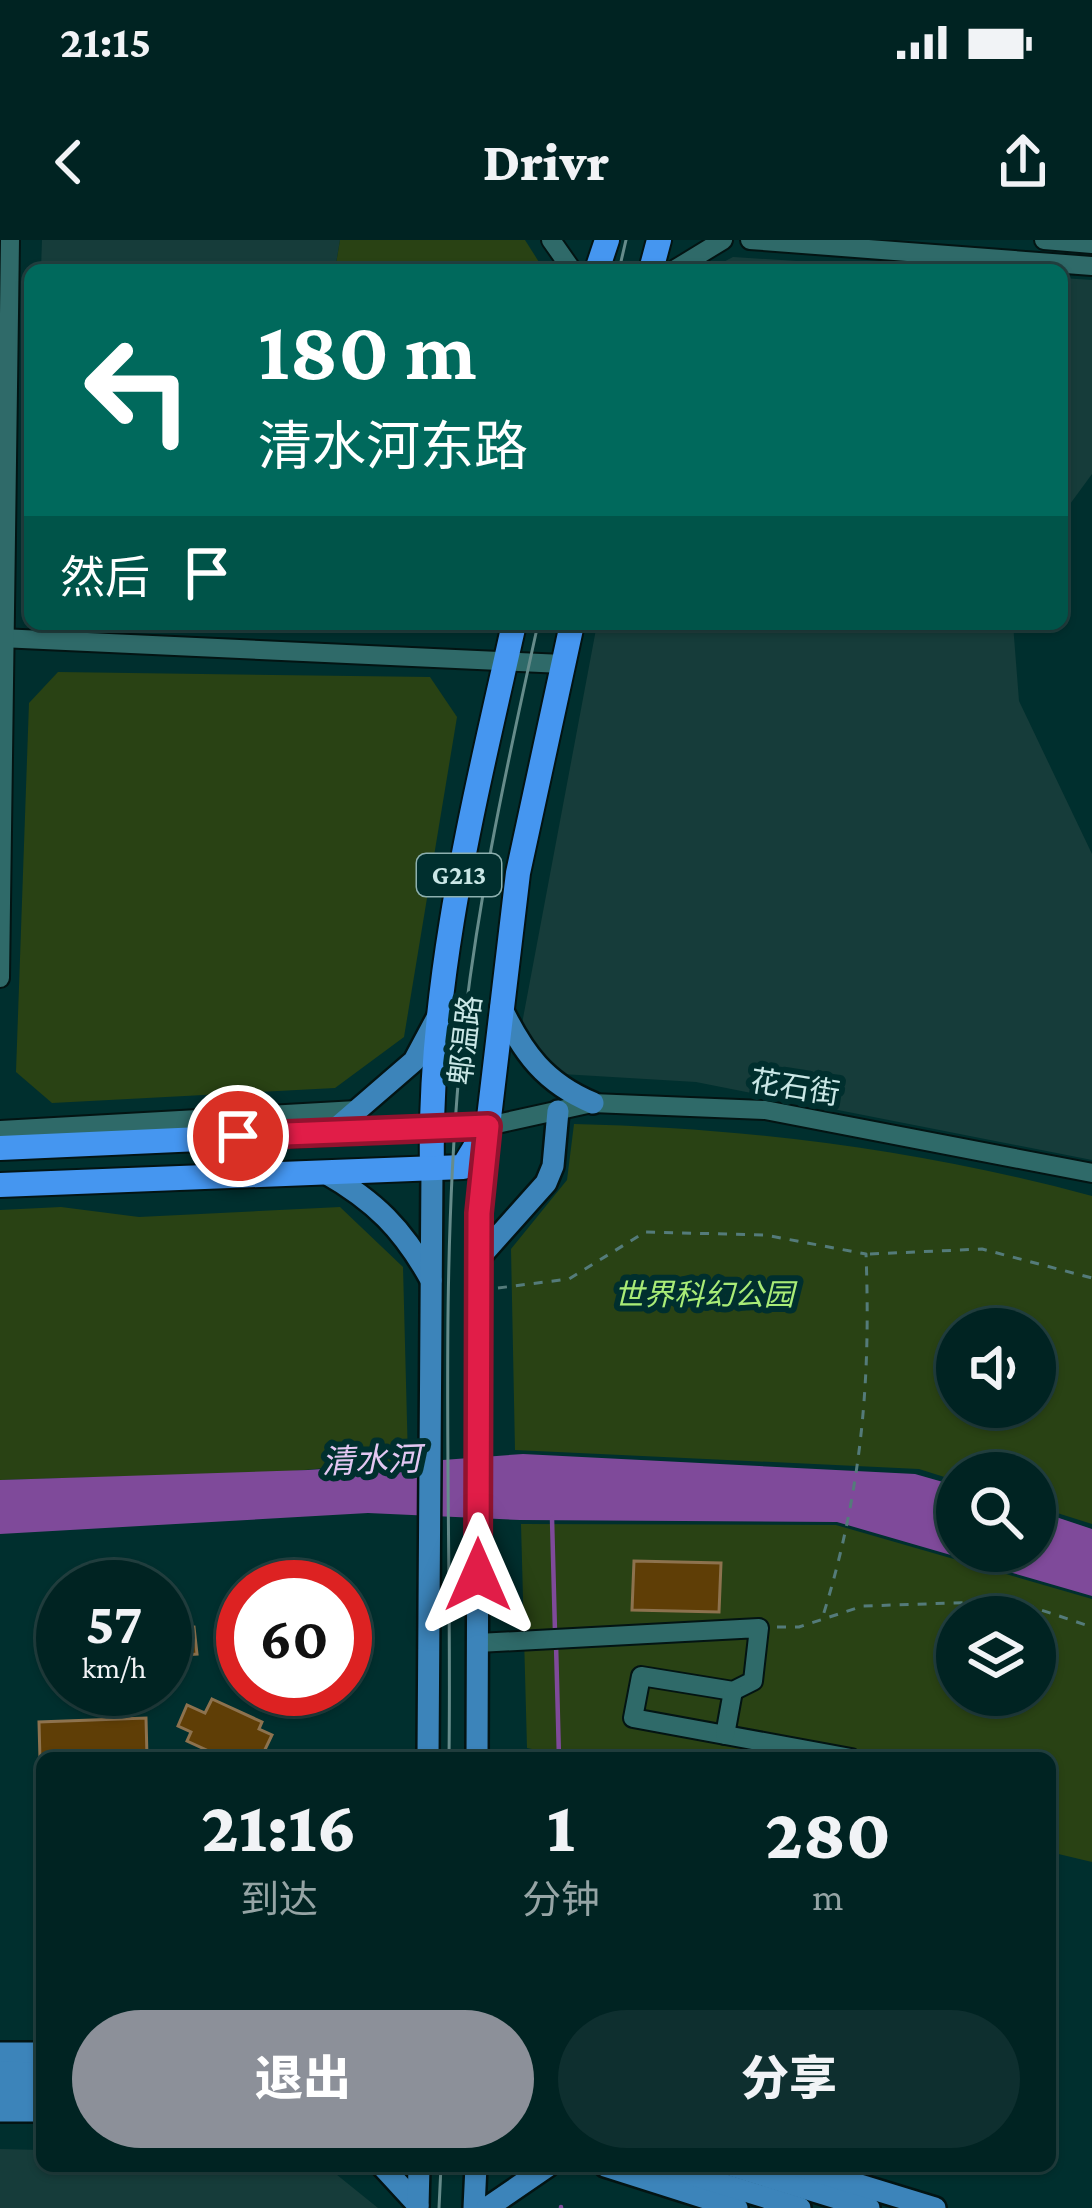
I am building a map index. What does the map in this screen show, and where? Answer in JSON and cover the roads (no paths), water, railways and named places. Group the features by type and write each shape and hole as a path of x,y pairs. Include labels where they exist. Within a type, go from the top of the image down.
{"highway":[{"name":"郫温路","path":"432,1168 438,1015 457,881 513,630"},
{"name":"郫温路","path":"488,1126 518,873 571,630"},
{"path":"0,1148 488,1126"},
{"path":"0,1185 463,1167 488,1126"}],"main road":[{"path":"500,1004 520,1047 546,1077 592,1103"},
{"path":"333,1131 414,1061 438,1015"},
{"path":"479,1258 546,1183 553,1166 558,1111"},
{"name":"郫温路","path":"477,1752 478,1291 488,1126"},
{"name":"郫温路","path":"428,1752 432,1168"},
{"path":"324,1172 367,1197 396,1223 433,1284"},
{"path":"0,2053 36,2053"},
{"path":"0,2072 36,2073"},
{"path":"0,2092 36,2092"},
{"path":"0,2111 36,2111"},
{"path":"387,2172 418,2206"},
{"path":"418,2206 419,2172"},
{"path":"474,2208 476,2172"},
{"path":"488,2208 539,2172"},
{"path":"624,2172 736,2208"},
{"path":"683,2172 800,2208"},
{"path":"752,2172 869,2208"},
{"path":"818,2172 935,2208"}],"street":[{"path":"0,978 1,638 10,240"},
{"path":"684,264 723,240"},
{"path":"751,240 1066,264"},
{"path":"1044,240 1092,244"},
{"path":"1,638 563,664"},
{"name":"花石街","path":"488,1126 592,1103 765,1110 1092,1173"},
{"path":"0,1130 362,1110"},
{"path":"478,1643 759,1628 754,1682 734,1690 641,1676 633,1718 818,1752"},
{"path":"725,1735 734,1690"}],"waterway":[{"path":"552,1518 555,1632"},
{"path":"556,1644 559,1752"}],"tram line":[{"path":"620,264 626,240"},
{"path":"449,1752 449,1244 459,1073 481,903 537,630"},
{"path":"439,2208 441,2172"}],"park label":[{"name":"世界科幻公园","path":"704,1294"}],"water label":[{"name":"清水河","path":"371,1460"}]}
